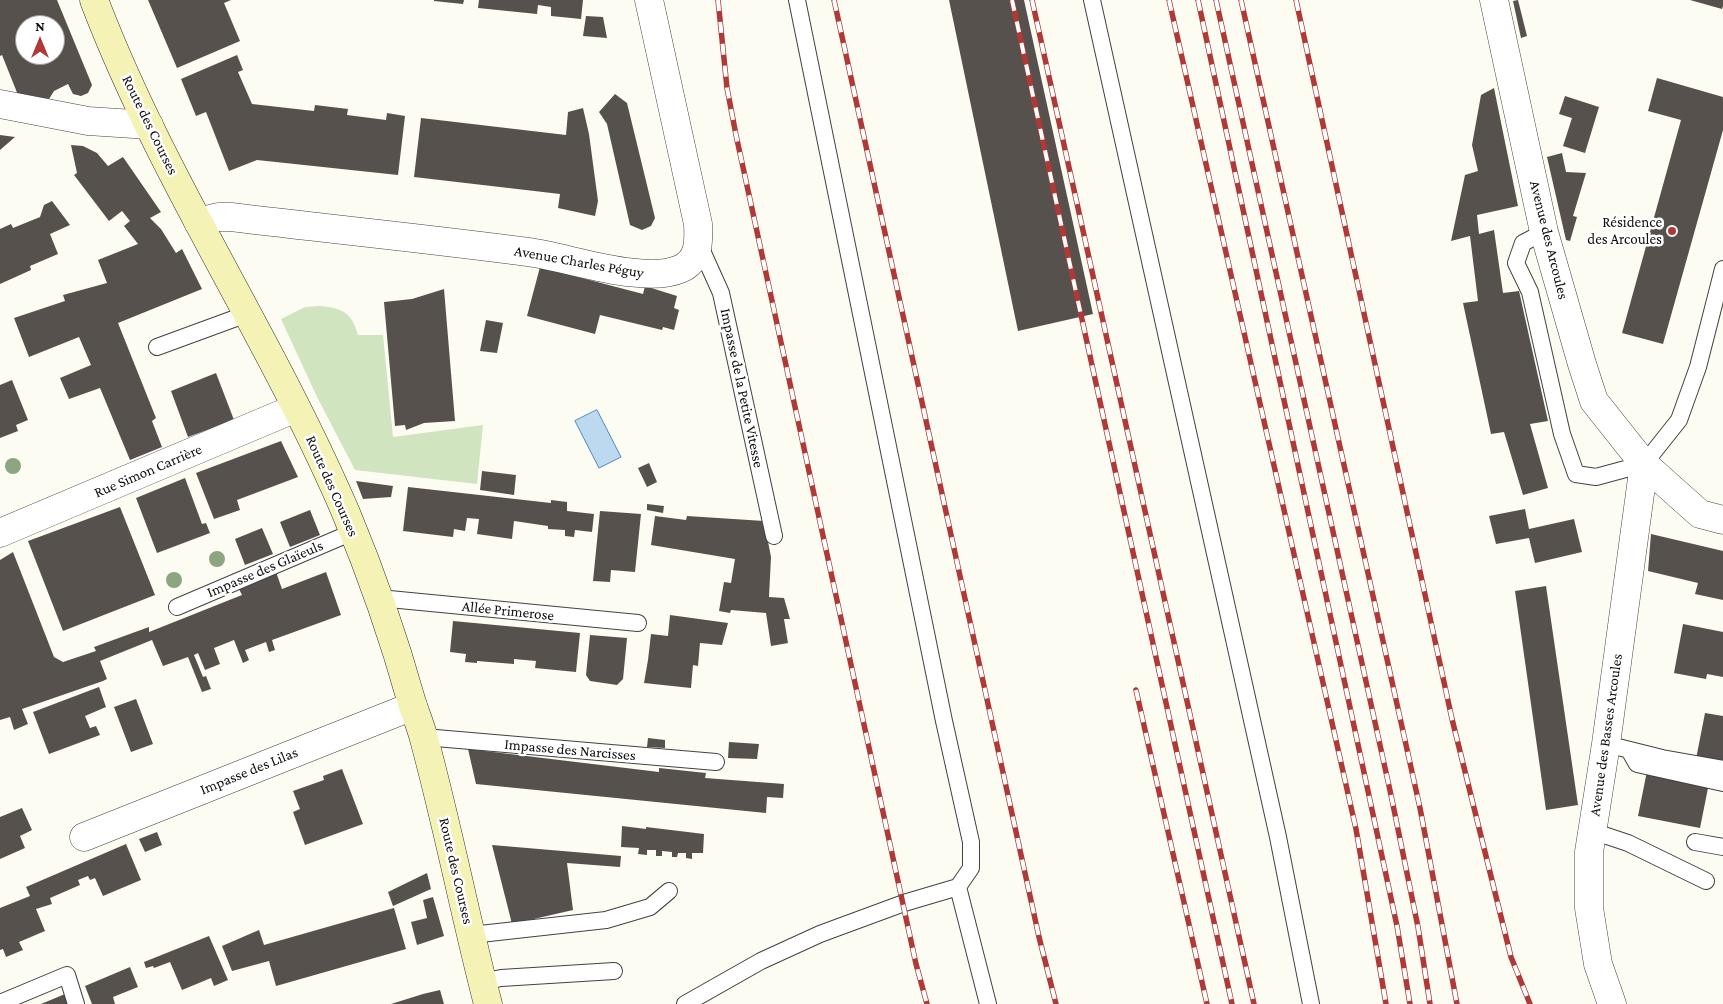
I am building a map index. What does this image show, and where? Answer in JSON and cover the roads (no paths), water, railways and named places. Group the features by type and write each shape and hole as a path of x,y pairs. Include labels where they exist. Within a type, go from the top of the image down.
{"street":[{"name":"Route des Courses","path":"94,0 109,40 149,125 296,408 346,513 400,658 424,738 485,993"},
{"path":"649,0 698,224 699,244"},
{"name":"Avenue des Arcoules","path":"1494,0 1544,232 1594,400 1644,464 1700,514 1723,520"},
{"path":"0,104 88,121 149,125"},
{"name":"Avenue Charles Péguy","path":"198,222 218,217 231,217 530,252 635,273 656,274 680,269 694,259 699,244"},
{"name":"Rue Simon Carrière","path":"0,533 296,408"},
{"name":"Avenue des Basses Arcoules","path":"1612,1004 1598,964 1590,908 1590,852 1592,831 1618,747 1644,464"},
{"name":"Impasse des Lilas","path":"84,837 413,706"}],"lane":[{"path":"695,1002 761,961 820,934 904,903 958,888 971,868 971,842 944,721 797,0"},
{"path":"1092,0 1278,837 1311,1004"},
{"path":"1544,232 1523,243 1516,263 1530,292 1562,434 1576,474 1596,477 1644,464 1679,420 1698,367 1723,269"},
{"name":"Impasse de la Petite Vitesse","path":"699,244 721,293 774,536"},
{"path":"157,346 247,314"},
{"name":"Impasse des Glaïeuls","path":"177,607 353,532"},
{"name":"Allée Primerose","path":"379,598 638,623"},
{"name":"Impasse des Narcisses","path":"424,738 716,762"},
{"path":"1618,747 1723,769"},
{"path":"1618,747 1637,764 1723,783"},
{"path":"1592,831 1628,843 1706,881"},
{"path":"1695,842 1723,847"},
{"path":"958,888 988,1004"},
{"path":"471,935 606,920 650,907 669,891"},
{"path":"485,993 502,978 614,970"},
{"path":"0,1003 67,975 76,1004"}],"water":[{"path":"597,410 621,457 599,468 575,421"}],"railway":[{"path":"718,0 727,88 736,135 916,964 927,1004"},
{"path":"834,0 1039,937 1056,1004"},
{"path":"1012,0 1232,1004"},
{"path":"1032,0 1254,1004"},
{"path":"1169,0 1356,829 1386,1004"},
{"path":"1198,0 1397,926 1410,1004"},
{"path":"1216,0 1391,795 1418,927 1430,1004"},
{"path":"1241,0 1420,808 1457,1004"},
{"path":"1296,0 1452,719 1511,957 1530,1004"},
{"path":"1136,690 1207,1004"}],"place":[{"name":"Résidence des Arcoules","path":"1672,231"}]}
